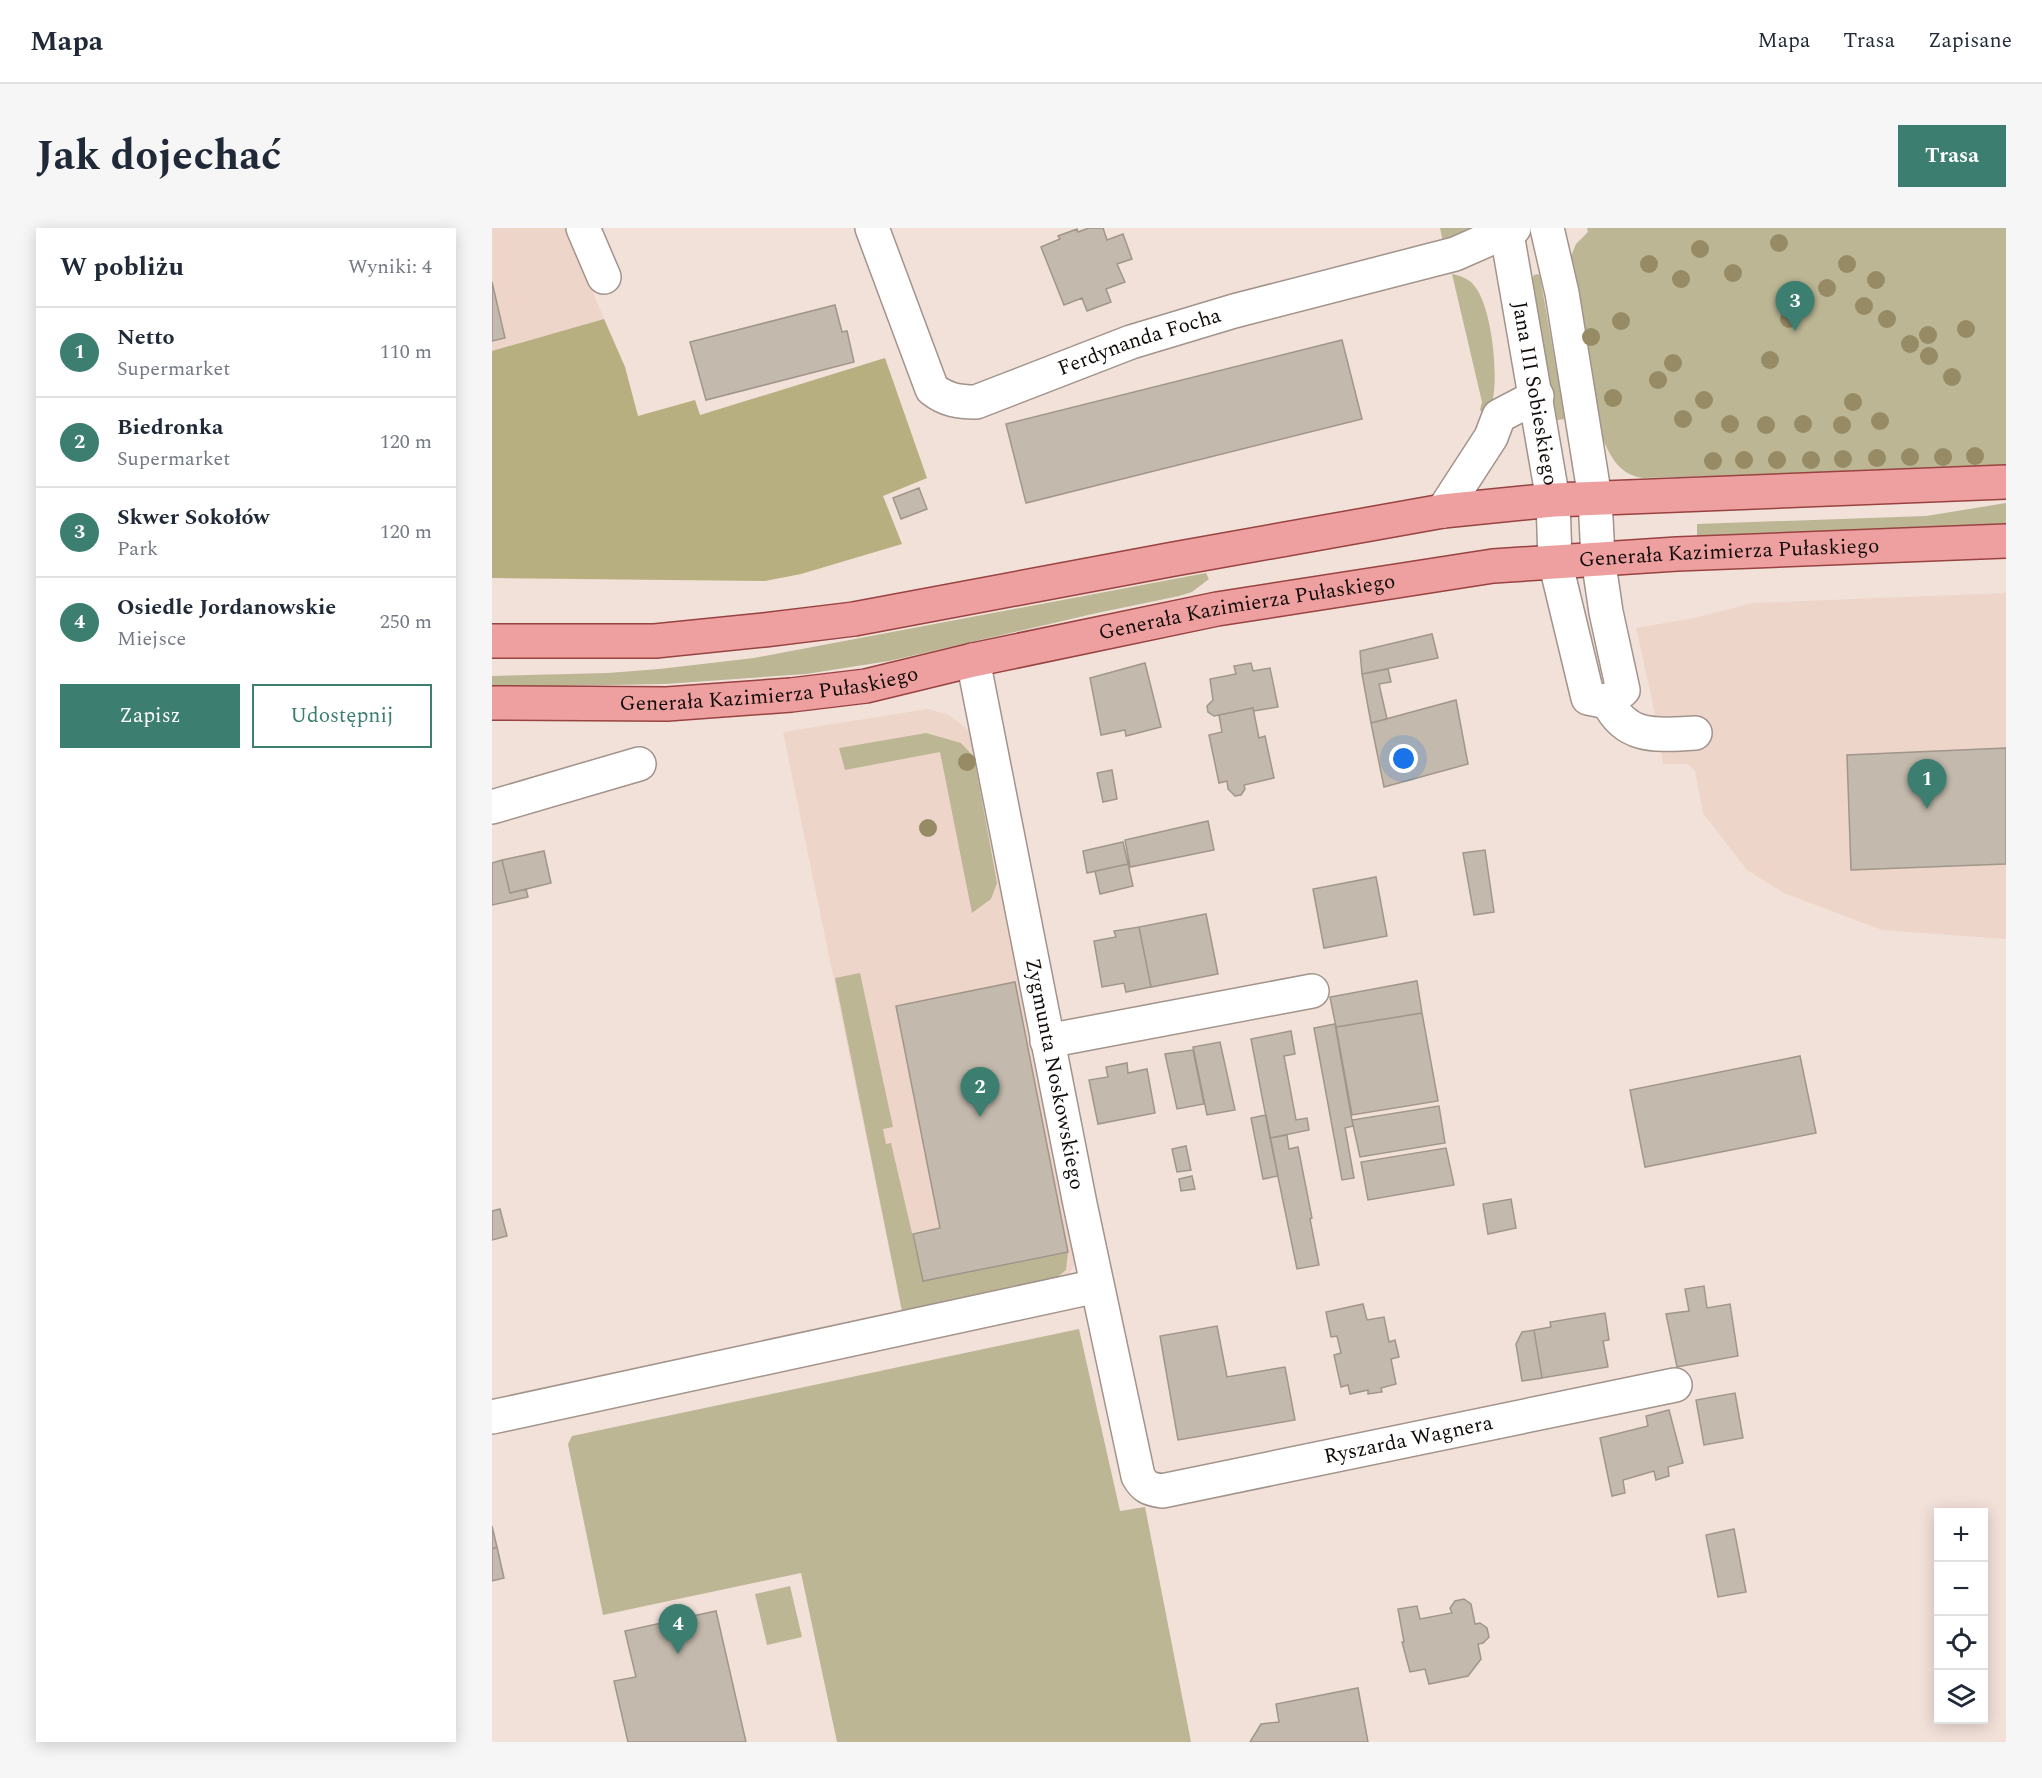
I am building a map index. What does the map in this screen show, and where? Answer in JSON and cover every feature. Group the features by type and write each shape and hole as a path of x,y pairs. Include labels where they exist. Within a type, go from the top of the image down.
{"main road":[{"path":"492,641 655,641 854,619 1443,511 1553,500 2006,482"},
{"name":"Generała Kazimierza Pułaskiego","path":"492,703 667,704 767,698 866,686 973,660 1217,609 1493,566 1598,558 2006,541"}],"street":[{"path":"583,228 604,277"},
{"name":"Ferdynanda Focha","path":"872,228 932,388 943,398 962,402 976,402 1131,342 1245,308 1455,254 1509,229"},
{"name":"Jana III Sobieskiego","path":"1509,229 1553,500 1555,561 1588,698 1608,702 1623,690 1606,612 1598,558 1595,498 1562,293 1547,228"},
{"path":"1443,511 1491,437 1499,416 1537,396"},
{"name":"Zygmunta Noskowskiego","path":"973,660 1097,1286 1138,1476 1143,1485"},
{"path":"1608,702 1615,715 1630,728 1649,734 1695,733"},
{"path":"492,807 639,764"},
{"path":"1047,1041 1312,991"},
{"path":"492,1417 1097,1286"},
{"name":"Ryszarda Wagnera","path":"1143,1485 1162,1491 1675,1385"}],"shaded area":[{"path":"492,228 565,228 625,367 492,413"},
{"path":"1440,228 1475,228 1443,242"},
{"path":"1587,228 2006,228 2006,466 1643,478 1623,470 1613,459 1603,439 1570,259 1576,244 1588,232"},
{"path":"1452,274 1466,278 1476,288 1482,298 1490,327 1495,377 1492,403 1484,414 1480,410 1482,402"},
{"path":"1538,274 1565,419 1557,420 1532,279"},
{"path":"604,319 625,367 638,416 695,400 700,415 885,358 927,478 883,496 902,544 801,574 765,581 492,578 492,351"},
{"path":"2006,503 2006,524 1697,536 1697,524 1926,516"},
{"path":"1206,573 1209,579 1192,592 1179,596 889,661 806,674 665,684 492,687 492,676 608,673 754,658"},
{"path":"2006,593 2006,939 1882,930 1784,893 1747,870 1703,813 1695,771 1688,764 1663,764 1653,704 1636,628 1694,618 1753,603"},
{"path":"928,709 949,715 971,732 1077,1259 1070,1273 1061,1280 903,1316 783,732"},
{"path":"926,733 961,743 974,757 997,883 991,899 972,913 940,752 845,770 839,748"},
{"path":"860,973 893,1127 883,1129 886,1144 891,1143 923,1280 1068,1252 1066,1270 1051,1282 903,1316 835,978"},
{"path":"1079,1329 1120,1511 1145,1507 1191,1742 837,1742 801,1573 603,1615 568,1444 572,1436"},
{"path":"790,1586 802,1637 767,1645 755,1594"}],"building":[{"path":"1089,228 1103,228 1107,240 1123,234 1132,259 1117,264 1125,282 1106,289 1111,302 1087,311 1082,298 1064,305 1041,247 1060,239 1058,236 1077,229 1078,232"},
{"path":"492,282 505,338 492,341"},
{"path":"835,305 842,332 847,331 854,362 706,400 690,342"},
{"path":"1342,340 1362,419 1026,503 1006,424"},
{"path":"919,488 927,509 901,519 893,498"},
{"path":"1432,634 1438,658 1362,674 1360,651"},
{"path":"1145,663 1161,727 1126,736 1125,730 1101,735 1090,678"},
{"path":"1251,663 1253,671 1270,668 1278,707 1254,711 1253,708 1214,716 1208,712 1207,706 1213,700 1210,679 1236,674 1234,666"},
{"path":"1388,669 1391,682 1379,684 1387,719 1371,723 1362,674"},
{"path":"1456,700 1468,764 1384,787 1371,723"},
{"path":"1253,708 1259,738 1265,736 1274,778 1244,785 1245,789 1241,795 1235,796 1228,789 1227,781 1219,783 1209,735 1222,732 1219,715"},
{"path":"2006,748 2006,864 1851,870 1847,755"},
{"path":"1112,770 1117,799 1103,802 1097,773"},
{"path":"1208,821 1214,850 1130,867 1125,840"},
{"path":"1123,842 1128,864 1087,873 1083,851"},
{"path":"1485,850 1494,912 1474,915 1463,853"},
{"path":"544,851 551,883 510,893 502,860"},
{"path":"502,860 510,893 526,889 528,897 492,905 492,863"},
{"path":"1128,864 1133,886 1100,894 1095,871"},
{"path":"1376,877 1387,936 1324,948 1313,889"},
{"path":"1206,914 1218,974 1151,987 1139,927"},
{"path":"1139,927 1151,987 1126,992 1124,983 1102,987 1094,941 1116,937 1114,931"},
{"path":"1417,981 1422,1013 1336,1027 1330,997"},
{"path":"1015,982 1068,1252 923,1281 913,1234 940,1228 896,1006"},
{"path":"1422,1013 1438,1101 1352,1115 1336,1027"},
{"path":"1335,1024 1353,1126 1345,1128 1354,1178 1342,1180 1314,1028"},
{"path":"1291,1031 1295,1054 1284,1056 1296,1120 1307,1118 1309,1130 1270,1138 1251,1039"},
{"path":"1220,1042 1235,1110 1207,1115 1193,1047"},
{"path":"1193,1050 1204,1104 1177,1109 1165,1054"},
{"path":"1800,1056 1816,1133 1645,1167 1630,1090"},
{"path":"1127,1063 1128,1073 1147,1069 1155,1113 1098,1124 1089,1080 1108,1077 1106,1067"},
{"path":"1439,1106 1445,1143 1360,1157 1352,1120"},
{"path":"1266,1115 1278,1176 1263,1179 1251,1118"},
{"path":"1287,1135 1289,1149 1298,1147 1319,1265 1297,1269 1270,1138"},
{"path":"1186,1146 1191,1170 1177,1172 1172,1149"},
{"path":"1446,1148 1454,1185 1368,1200 1361,1162"},
{"path":"1192,1176 1195,1189 1181,1191 1179,1179"},
{"path":"1511,1199 1516,1228 1488,1234 1483,1204"},
{"path":"500,1209 507,1236 492,1240 492,1211"},
{"path":"1704,1286 1707,1308 1730,1304 1738,1356 1677,1367 1666,1314 1689,1311 1685,1289"},
{"path":"1363,1304 1367,1320 1384,1317 1389,1342 1395,1340 1399,1357 1391,1359 1396,1384 1381,1388 1382,1392 1368,1394 1368,1390 1350,1394 1348,1385 1341,1387 1334,1355 1341,1353 1337,1336 1331,1337 1326,1312"},
{"path":"1605,1313 1609,1340 1603,1341 1608,1367 1542,1378 1534,1330 1551,1327 1550,1322"},
{"path":"1217,1326 1227,1377 1285,1367 1295,1420 1178,1440 1160,1336"},
{"path":"1534,1330 1542,1378 1522,1381 1516,1344 1522,1332"},
{"path":"1735,1393 1743,1438 1704,1445 1696,1400"},
{"path":"1669,1410 1683,1463 1668,1467 1669,1476 1656,1480 1654,1471 1623,1480 1625,1493 1612,1496 1600,1438 1648,1426 1646,1416"},
{"path":"492,1526 497,1547 492,1549"},
{"path":"1734,1529 1746,1592 1718,1597 1706,1535"},
{"path":"497,1547 504,1578 492,1581 492,1549"},
{"path":"1464,1599 1471,1604 1475,1624 1480,1623 1487,1628 1489,1637 1483,1643 1478,1644 1481,1659 1468,1676 1429,1684 1425,1669 1410,1672 1402,1642 1404,1642 1398,1609 1417,1606 1420,1619 1452,1613 1450,1608 1455,1601"},
{"path":"716,1611 746,1742 628,1742 614,1681 636,1677 625,1631"},
{"path":"1358,1688 1368,1742 1250,1742 1261,1724 1279,1722 1276,1704"}],"place":[{"name":"Skwer Sokołów","path":"1795,331"},
{"name":"Netto","path":"1927,809"},
{"name":"Biedronka","path":"980,1117"},
{"name":"Osiedle Jordanowskie","path":"678,1654"}]}
